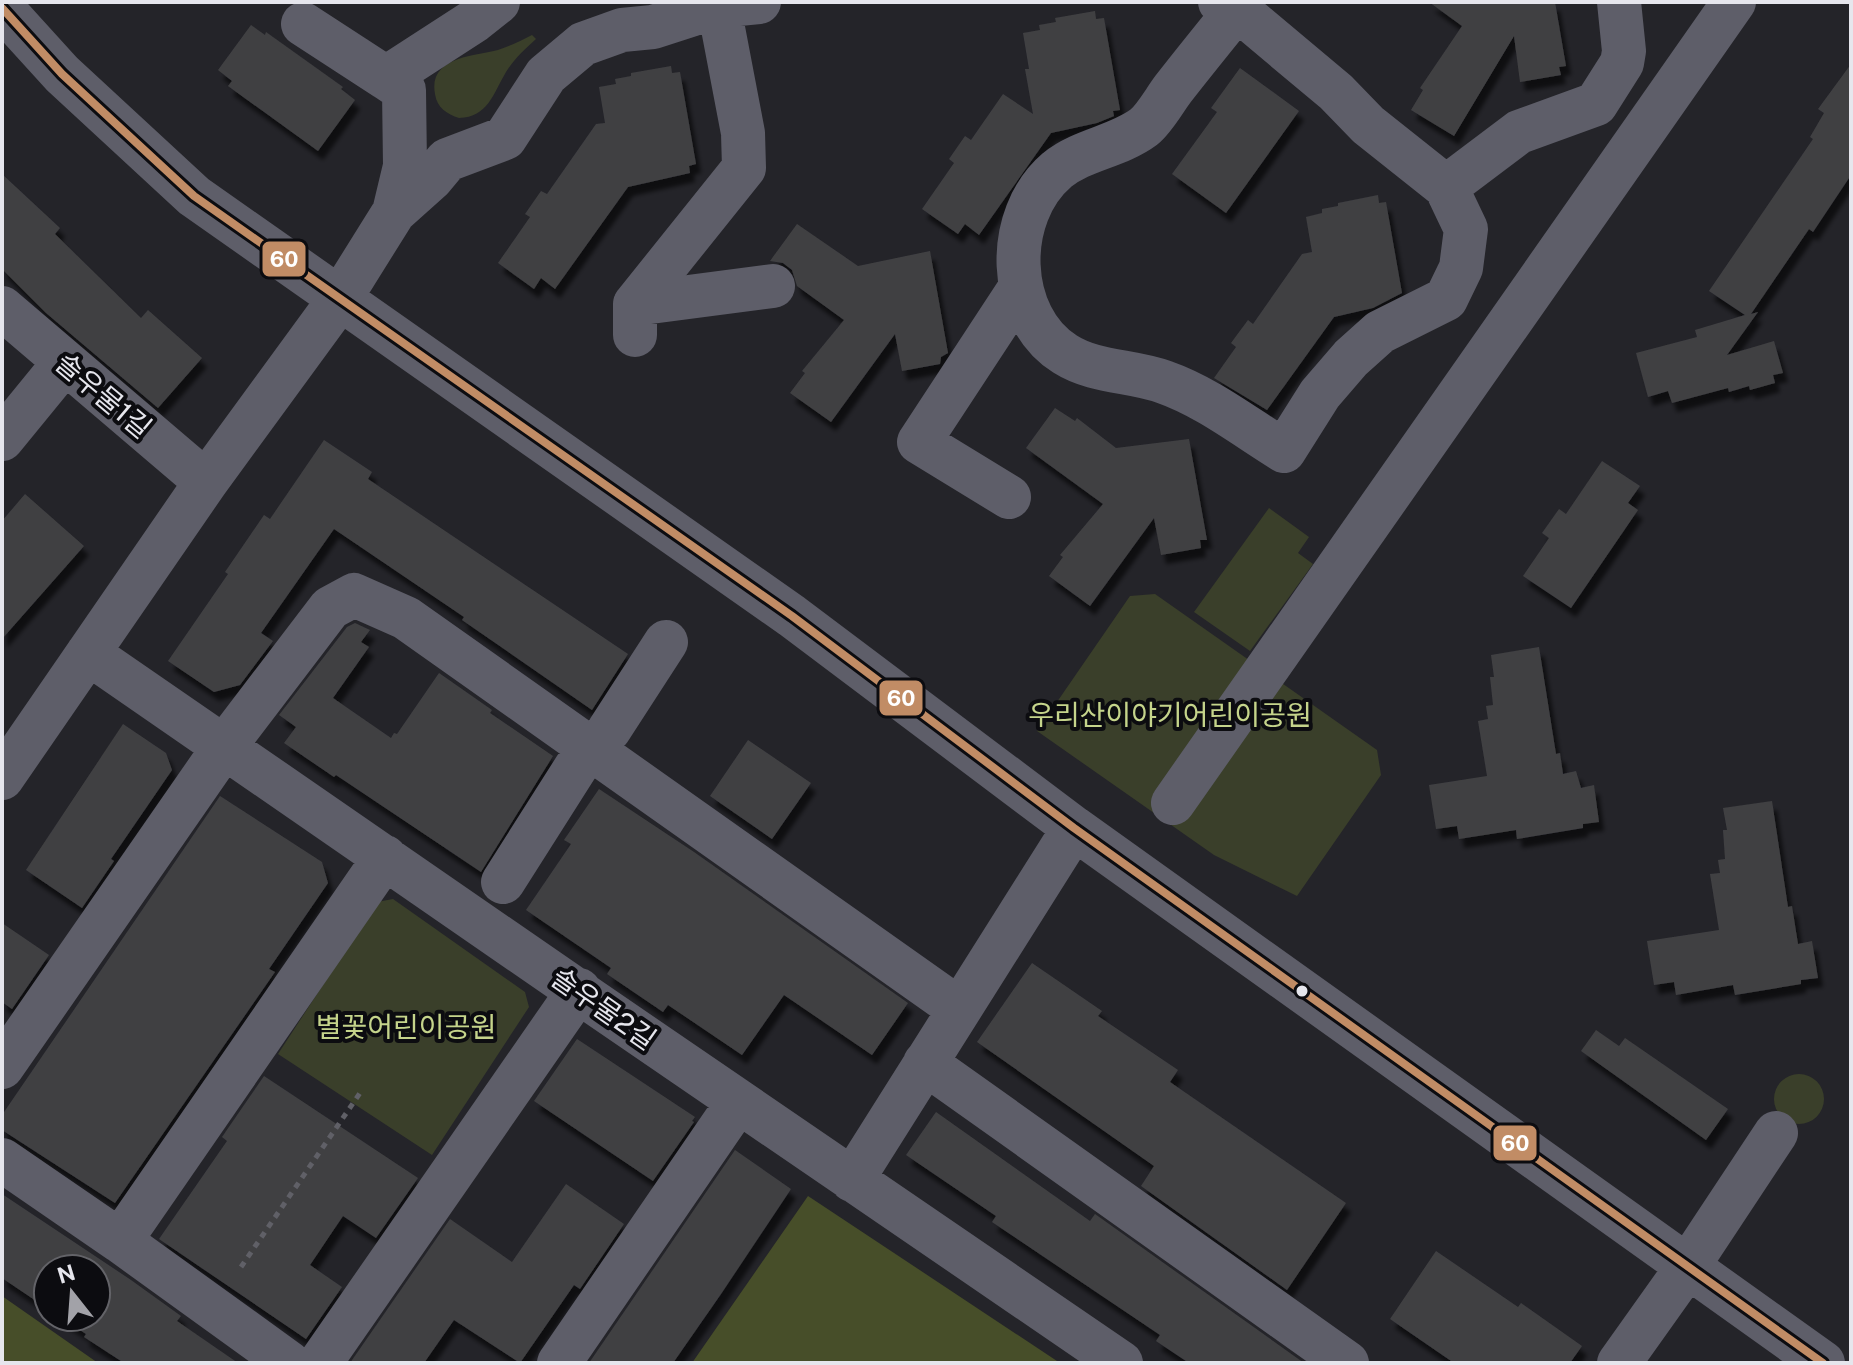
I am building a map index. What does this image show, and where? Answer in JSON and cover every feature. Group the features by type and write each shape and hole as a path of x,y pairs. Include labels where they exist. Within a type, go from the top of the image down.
{"street":[{"path":"386,78 498,2"},
{"path":"1446,187 1519,132 1596,104 1622,63 1624,51 1619,2"},
{"path":"1173,803 1734,2"},
{"path":"2,778 206,482 339,300 394,212 447,160 505,138 546,75 583,44 622,30 653,27 732,3 744,168 635,320 773,286"},
{"path":"1233,4 1336,92 1368,125 1446,187 1466,229 1461,268 1446,299 1380,332 1351,358 1320,394 1284,451 1188,390 1137,374 1100,369 1069,357 1047,343 1032,321 1020,288 1022,226 1036,195 1056,171 1080,155 1114,144 1145,126 1233,4"},
{"path":"2,8 62,74 194,196 792,616 1074,828 1823,1363"},
{"path":"303,24 404,90 405,166 394,212"},
{"path":"1009,497 919,442 1020,288"},
{"name":"솔우물1길","path":"2,308 206,482"},
{"path":"2,439 65,362"},
{"path":"2,1067 224,747 330,608 354,595 406,618 959,1009"},
{"path":"609,730 666,642"},
{"name":"솔우물2길","path":"88,653 1121,1363"},
{"path":"503,882 576,767"},
{"path":"852,1180 1074,828"},
{"path":"120,1241 385,857"},
{"path":"320,1363 579,990"},
{"path":"925,1063 1347,1363"},
{"path":"559,1363 738,1102"},
{"path":"1619,1363 1776,1133"},
{"path":"2,1160 289,1363"}],"path":[{"path":"241,1267 360,1093"}],"green space":[{"path":"532,35 536,39 506,72 483,109 469,117 459,118 440,107 435,82 446,65"},
{"path":"1269,508 1309,537 1298,553 1313,564 1250,651 1194,612"},
{"name":"우리산이야기어린이공원","path":"1155,594 1377,750 1381,775 1297,896 1214,855 1037,731 1130,596"},
{"name":"별꽃어린이공원","path":"393,899 525,992 529,1007 432,1155 278,1054 377,902"},
{"path":"1799,1074 1816,1082 1824,1099 1816,1116 1799,1124 1782,1116 1774,1099 1782,1082"},
{"path":"808,1196 1060,1363 692,1363"},
{"path":"2,1296 32,1317 32,1333 55,1333 98,1363 2,1363"}],"building":[{"path":"1429,2 1555,2 1566,66 1559,67 1561,75 1520,82 1514,36 1454,136 1411,110 1423,90 1420,88 1462,26"},
{"path":"1095,11 1096,19 1104,18 1120,110 1113,111 1114,116 1097,123 1051,133 979,235 965,224 958,234 922,209 954,163 949,159 965,136 971,140 1003,94 1033,114 1025,69 1029,69 1023,33 1040,30 1039,25 1056,22 1055,18"},
{"path":"251,25 265,35 266,32 343,87 341,89 355,100 318,151 228,86 232,81 218,70"},
{"path":"1851,64 1851,175 1813,232 1809,229 1751,314 1758,312 1727,355 1774,341 1783,373 1773,375 1775,383 1750,390 1749,386 1729,392 1728,388 1672,403 1668,391 1648,397 1636,353 1697,337 1695,330 1745,315 1709,291 1813,139 1810,137 1824,113 1818,109"},
{"path":"671,66 672,73 680,72 696,164 689,166 690,173 628,187 555,289 541,278 534,289 498,263 530,217 525,214 541,191 547,194 596,124 605,123 599,87 616,84 615,79 631,76 631,73"},
{"path":"1240,68 1299,111 1226,213 1172,174 1217,112 1211,108"},
{"path":"2,174 60,228 55,234 141,318 148,310 202,358 158,408 46,313 2,269"},
{"path":"1378,195 1379,203 1386,202 1402,293 1373,308 1334,317 1267,410 1214,378 1236,347 1231,343 1248,320 1253,324 1302,254 1312,252 1306,217 1338,206 1338,203"},
{"path":"797,224 858,266 930,251 948,353 941,357 940,364 902,371 895,334 831,422 790,393 805,373 802,371 844,320 797,286 792,270 783,263 770,261"},
{"path":"1055,408 1075,421 1077,418 1116,448 1189,439 1207,540 1200,540 1201,548 1161,555 1154,518 1090,606 1049,576 1063,557 1060,555 1103,504 1026,448"},
{"path":"324,440 372,472 368,479 628,654 592,710 462,620 464,617 334,529 261,633 273,641 240,685 214,692 168,661 264,515 270,519"},
{"path":"1602,461 1640,486 1628,503 1638,510 1571,608 1523,576 1549,538 1542,533 1559,509 1566,514"},
{"path":"25,494 84,546 2,639 2,521"},
{"path":"355,623 370,630 361,642 369,647 333,698 391,738 394,733 397,734 439,673 553,756 481,872 284,743 296,727 279,715 347,627"},
{"path":"1539,647 1556,754 1560,753 1563,774 1576,771 1581,788 1594,785 1599,822 1583,824 1583,828 1517,839 1516,830 1459,839 1457,826 1436,829 1429,785 1487,776 1478,721 1488,719 1486,706 1493,705 1491,655"},
{"path":"123,724 166,753 172,770 111,859 114,861 82,908 26,870"},
{"path":"748,740 811,783 772,839 710,796"},
{"path":"599,789 908,1003 872,1055 784,995 742,1055 668,1005 663,1012 607,974 611,968 526,910 571,844 564,840"},
{"path":"220,796 322,862 328,883 269,969 275,972 115,1203 2,1130 2,1115"},
{"path":"1772,801 1788,907 1792,906 1798,944 1812,941 1818,978 1801,980 1801,984 1735,995 1733,985 1676,995 1674,982 1654,985 1647,941 1719,930 1710,874 1720,873 1718,860 1725,859 1723,830 1727,830 1723,808"},
{"path":"2,923 49,955 12,1009 2,1002"},
{"path":"1032,963 1102,1011 1098,1016 1178,1070 1170,1082 1346,1203 1287,1290 1141,1186 1154,1166 977,1042"},
{"path":"1596,1030 1619,1046 1625,1038 1728,1109 1706,1140 1581,1051"},
{"path":"577,1039 695,1117 653,1181 534,1101"},
{"path":"264,1076 418,1178 376,1238 343,1216 310,1265 342,1287 306,1339 159,1239 227,1141 222,1137"},
{"path":"936,1112 1090,1221 1095,1214 1304,1363 1189,1363 1156,1341 1160,1335 992,1222 996,1216 906,1155"},
{"path":"735,1150 791,1189 721,1294 673,1363 589,1363"},
{"path":"566,1184 624,1224 580,1289 574,1285 520,1363 454,1320 424,1363 350,1363 450,1219 512,1262"},
{"path":"2,1194 90,1253 32,1253 32,1298 2,1278"},
{"path":"1436,1251 1518,1307 1521,1303 1582,1346 1570,1363 1454,1363 1390,1319"},
{"path":"112,1267 181,1316 177,1321 238,1363 124,1363 84,1337 86,1334 112,1333"}],"transit line":[{"name":"60","path":"2,8 62,74 194,196 792,616 1074,828 1823,1363"}]}
